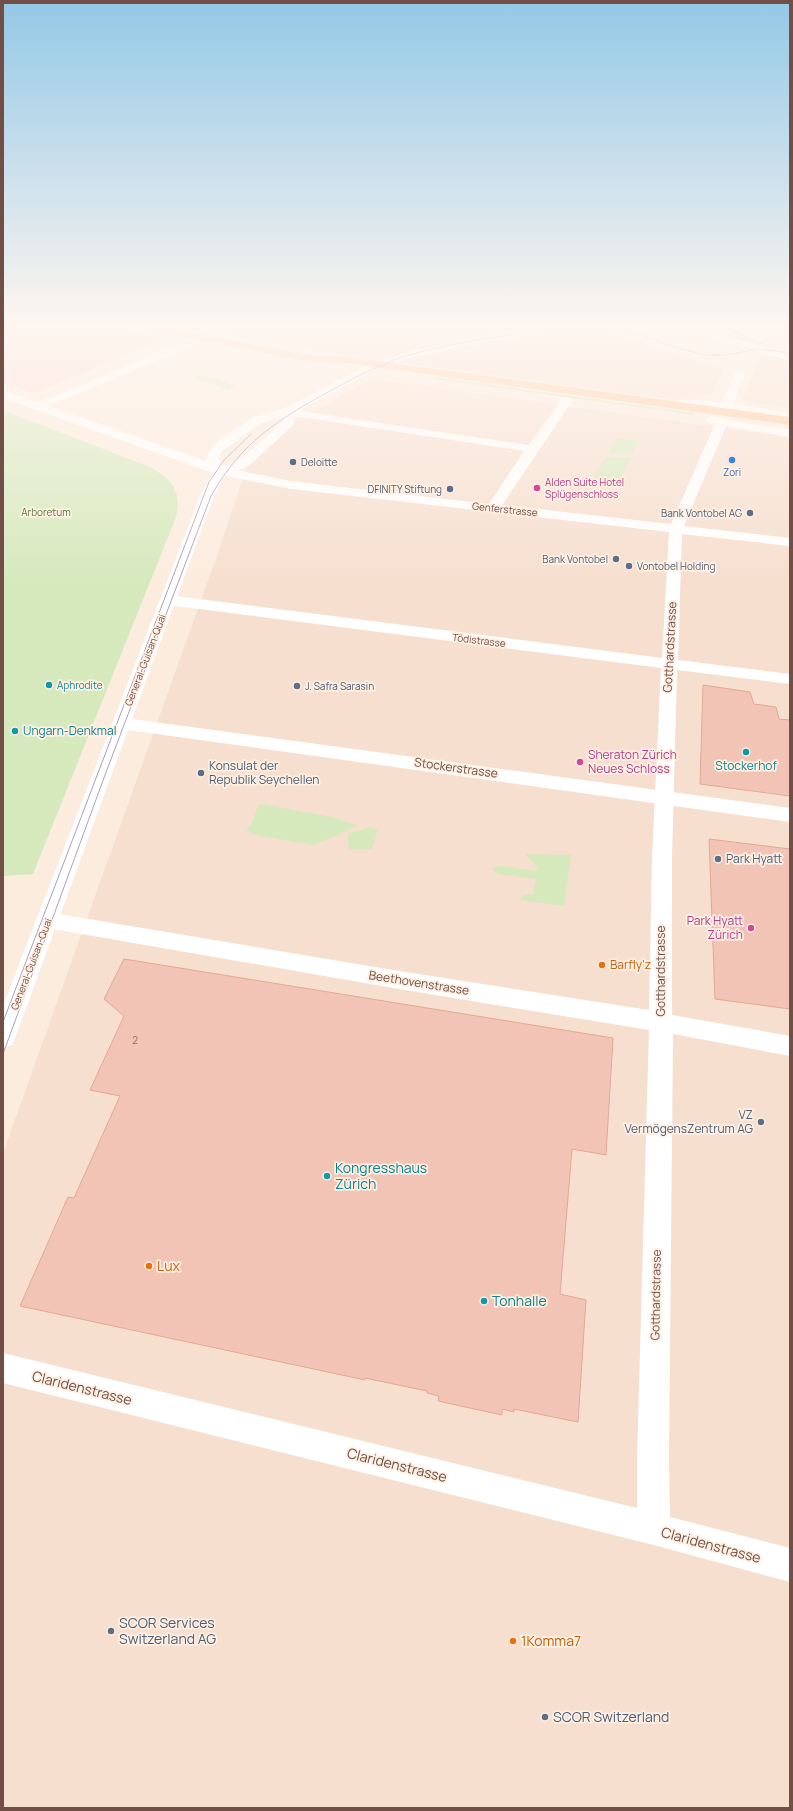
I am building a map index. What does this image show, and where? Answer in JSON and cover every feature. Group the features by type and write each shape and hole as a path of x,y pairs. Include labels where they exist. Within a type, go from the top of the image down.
{"main road":[{"path":"52,413 221,471 239,465 249,458 288,423 287,413"},
{"path":"221,471 212,461 215,451 226,440 257,420 285,413"},
{"path":"656,413 717,421 747,422 790,428"},
{"path":"721,413 790,422"},
{"name":"General-Guisan-Quai","path":"3,1038 207,496 221,471"},
{"name":"Stockerstrasse","path":"121,723 790,815"}],"street":[{"path":"290,413 532,449"},
{"path":"493,508 558,413"},
{"path":"765,413 790,416"},
{"path":"717,421 790,433"},
{"name":"Gotthardstrasse","path":"654,1529 653,1452 661,1022 659,993 662,851 676,529 717,421"},
{"name":"Genferstrasse","path":"221,471 291,485 790,542"},
{"name":"Tödistrasse","path":"168,600 790,679"},
{"name":"Beethovenstrasse","path":"47,920 102,931 661,1022 790,1046"},
{"name":"Claridenstrasse","path":"3,1368 654,1529 790,1565"}],"shaded area":[{"path":"311,413 613,413 790,437 790,1808 3,1808 3,1153 219,550 246,468 296,421"}],"green space":[{"name":"Arboretum","path":"3,413 9,413 152,468 165,478 174,488 177,494 178,508 176,517 33,874 3,876"},
{"path":"676,413 695,413 694,415"},
{"path":"617,438 639,441 632,453 608,453"},
{"path":"607,457 631,458 619,482 594,478"},
{"path":"261,804 332,817 358,826 314,845 256,835 246,830 253,821 258,805"},
{"path":"370,827 378,829 372,849 349,849 347,834"},
{"path":"525,854 571,855 564,906 520,900 521,897 526,894 533,894 536,879 498,874 492,868 503,866 536,871 537,867"}],"building":[{"name":"Stockerhof","path":"703,685 750,692 754,704 776,707 779,719 790,720 790,796 700,784"},
{"name":"Park Hyatt Zürich","path":"709,839 790,849 790,1009 715,999"},
{"name":"Kongresshaus Zürich","path":"124,959 613,1038 606,1155 572,1149 560,1294 586,1300 578,1422 514,1409 514,1412 502,1409 502,1415 438,1401 439,1396 427,1393 427,1391 365,1378 365,1380 20,1306 68,1197 74,1198 120,1096 90,1090 124,1016 104,999"}],"tram line":[{"path":"3,1054 105,775 211,496 223,477 249,446 292,413"},
{"path":"3,1022 209,482 224,460 251,434"}],"place":[{"name":"Zori","path":"732,460"},
{"name":"Deloitte","path":"293,462"},
{"name":"Alden Suite Hotel Splügenschloss","path":"537,488"},
{"name":"DFINITY Stiftung","path":"450,489"},
{"name":"Bank Vontobel AG","path":"750,513"},
{"name":"Bank Vontobel","path":"616,559"},
{"name":"Vontobel Holding","path":"629,566"},
{"name":"Aphrodite","path":"49,685"},
{"name":"J. Safra Sarasin","path":"297,686"},
{"name":"Ungarn-Denkmal","path":"15,731"},
{"name":"Stockerhof","path":"746,752"},
{"name":"Sheraton Zürich Neues Schloss","path":"580,762"},
{"name":"Konsulat der Republik Seychellen","path":"201,773"},
{"name":"Park Hyatt","path":"718,859"},
{"name":"Park Hyatt Zürich","path":"751,928"},
{"name":"Barfly'z","path":"602,965"},
{"name":"VZ VermögensZentrum AG","path":"761,1122"},
{"name":"Kongresshaus Zürich","path":"327,1176"},
{"name":"Lux","path":"149,1266"},
{"name":"Tonhalle","path":"484,1301"},
{"name":"SCOR Services Switzerland AG","path":"111,1631"},
{"name":"1Komma7","path":"513,1641"},
{"name":"SCOR Switzerland","path":"545,1717"}]}
